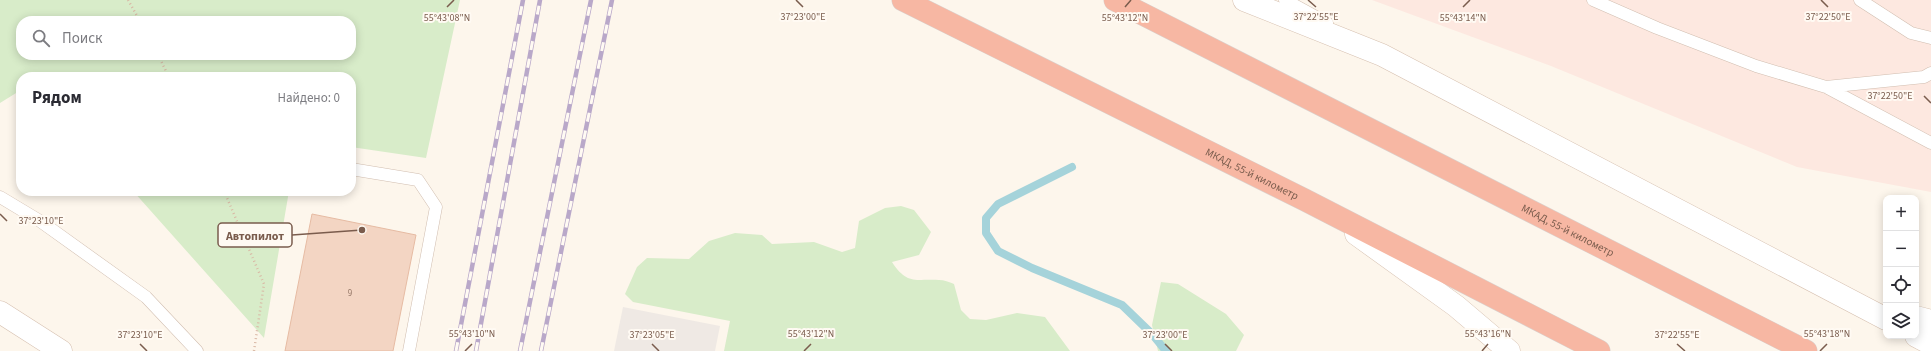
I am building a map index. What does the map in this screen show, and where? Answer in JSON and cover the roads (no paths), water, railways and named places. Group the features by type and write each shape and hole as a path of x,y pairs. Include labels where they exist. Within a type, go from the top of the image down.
{"highway":[{"name":"МКАД, 55-й километр","path":"903,0 1305,200 1599,351"},
{"name":"МКАД, 55-й километр","path":"1115,0 1806,351"}],"street":[{"path":"1244,0 1382,55 1883,317"},
{"path":"1305,200 1390,258 1456,306 1509,351"},
{"path":"1842,295 1883,307"},
{"path":"0,312 61,351"},
{"path":"1919,318 1931,321"},
{"path":"1919,338 1931,344"}],"lane":[{"path":"1285,0 1382,55"},
{"path":"1593,0 1657,28 1756,66 1826,87 1931,143"},
{"path":"1860,0 1911,33 1931,38"},
{"path":"1826,87 1924,77 1931,73"},
{"path":"356,170 418,180 436,207 409,351"},
{"path":"0,197 40,221 146,297 197,351"}],"waterway":[{"path":"1072,167 998,204 986,218 986,233 998,251 1032,268 1122,305 1152,334 1166,351"}],"railway":[{"path":"456,351 523,0"},
{"path":"476,351 540,0"},
{"path":"520,351 591,0"},
{"path":"541,351 612,0"}],"place":[{"name":"Автопилот","path":"362,230"}]}
